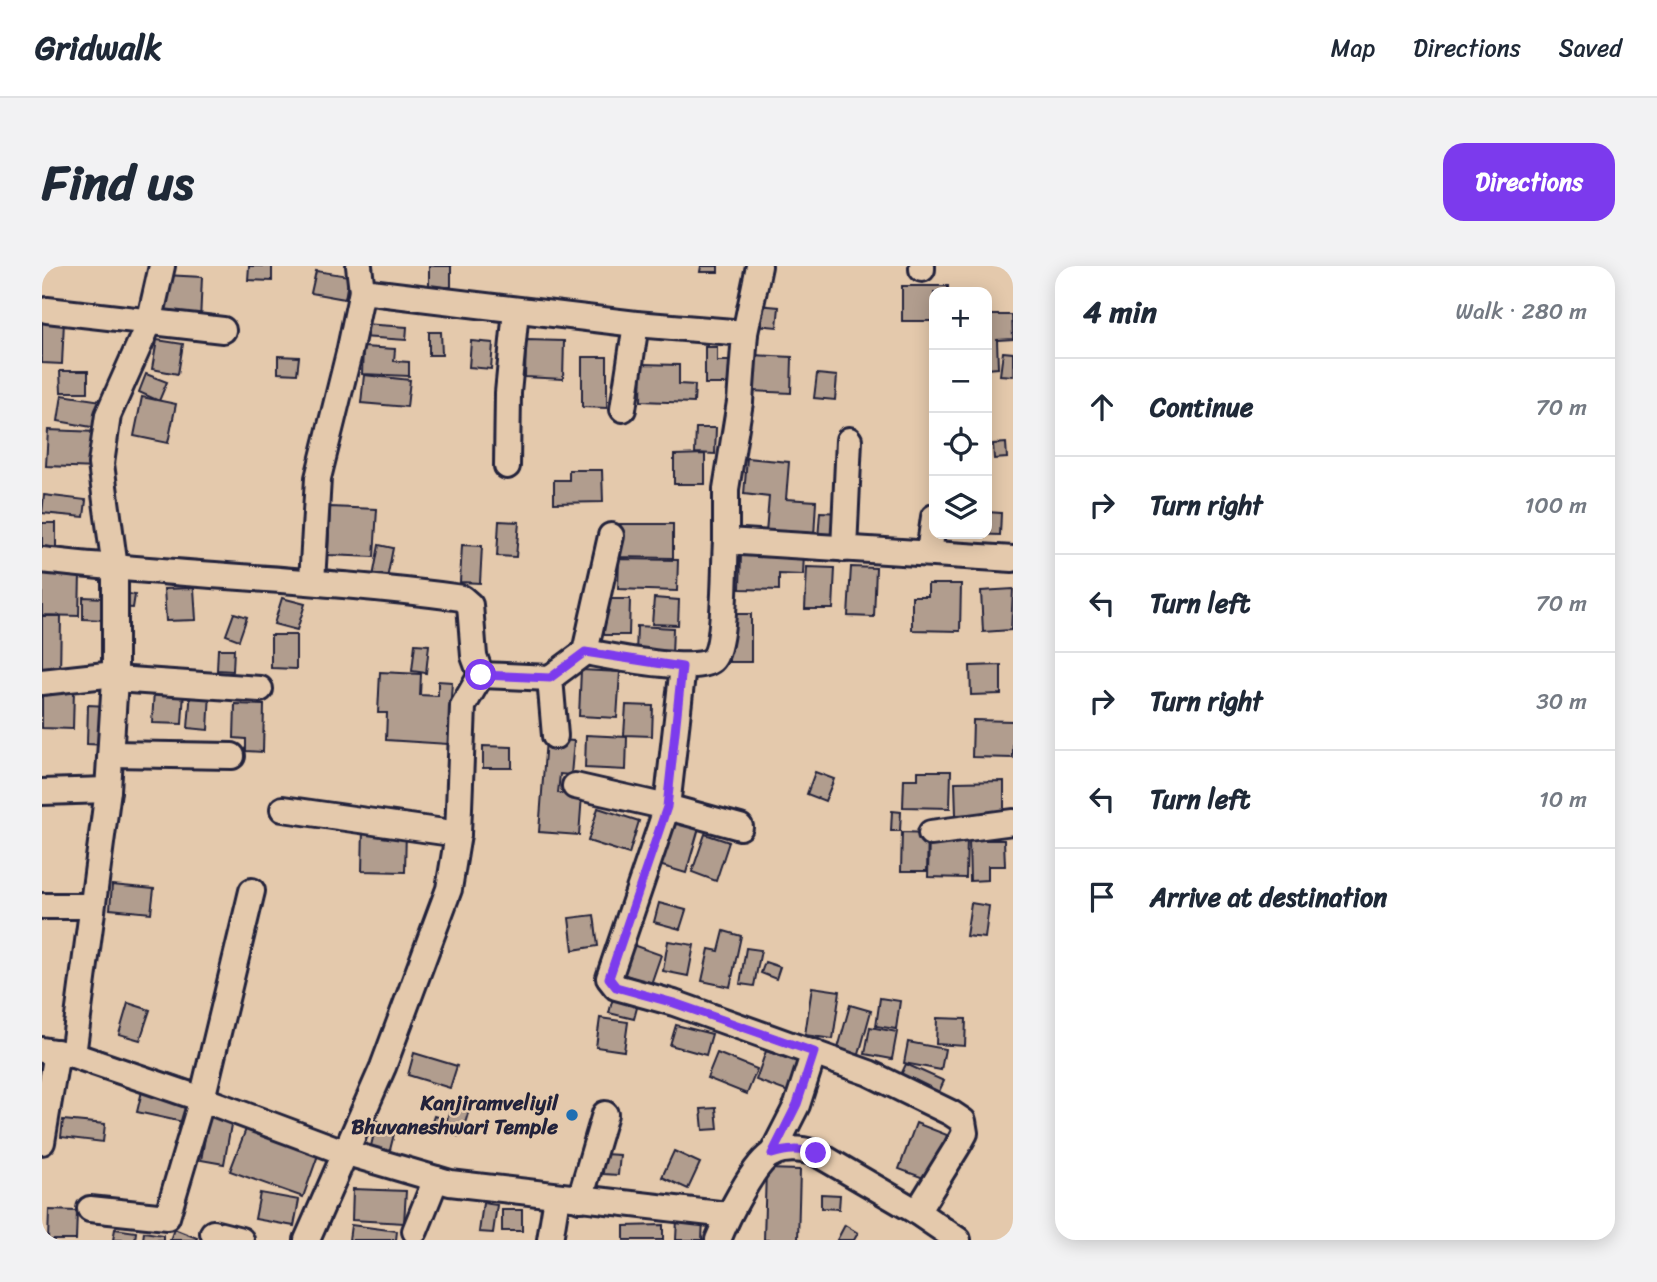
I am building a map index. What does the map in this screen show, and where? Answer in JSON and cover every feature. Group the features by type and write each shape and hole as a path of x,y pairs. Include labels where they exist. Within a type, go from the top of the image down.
{"street":[{"path":"42,1142 57,1052 91,906 108,790 115,677 115,568 101,464 103,445 108,415 149,323 162,266"},
{"path":"585,652 682,667 707,664 715,658 722,635 726,489 740,402 745,333 759,266"},
{"path":"312,582 318,478 349,353 361,278 516,310 745,333"},
{"path":"47,310 223,330"},
{"path":"507,466 508,393 516,310"},
{"path":"623,409 636,324"},
{"path":"844,549 849,440"},
{"path":"481,675 550,678 585,652 611,536"},
{"path":"929,553 931,539"},
{"path":"726,541 1013,559"},
{"path":"42,560 388,588 462,598 470,605 474,656 481,675"},
{"path":"682,667 667,807 609,978 616,987 674,1003 869,1073 963,1121 964,1133 959,1144 917,1212"},
{"path":"307,1240 383,1067 449,889 458,834 463,706 481,675"},
{"path":"42,682 115,677 260,689"},
{"path":"550,678 555,736"},
{"path":"111,754 232,755"},
{"path":"575,786 740,827"},
{"path":"42,792 108,790"},
{"path":"283,809 458,834"},
{"path":"931,833 1013,822"},
{"path":"90,1209 167,1217 202,1099 252,891"},
{"path":"42,906 91,906"},
{"path":"57,1052 202,1099 344,1152 436,1180 728,1215"},
{"path":"772,1154 797,1104 814,1052"},
{"path":"550,1240 605,1114"},
{"path":"718,1240 728,1215 763,1161 772,1154 787,1149 802,1149 816,1153 917,1212 958,1240"},
{"path":"415,1231 436,1180"},
{"path":"213,1233 242,1240"}],"building":[{"path":"249,266 272,266 272,281 248,280"},
{"path":"429,266 451,266 451,287 429,287"},
{"path":"701,266 718,266 718,272 700,272"},
{"path":"316,271 349,276 345,299 311,293"},
{"path":"165,275 202,277 200,322 163,321"},
{"path":"902,286 948,286 929,287 929,321 902,321"},
{"path":"757,305 779,307 777,327 756,325"},
{"path":"992,315 1012,315 1013,339 997,340 998,368 992,369"},
{"path":"42,320 64,321 62,364 42,363"},
{"path":"363,324 407,327 406,340 362,337"},
{"path":"429,332 441,332 442,355 429,355"},
{"path":"157,340 183,344 178,374 152,369"},
{"path":"526,340 564,341 563,379 525,377"},
{"path":"471,341 493,343 491,369 469,367"},
{"path":"363,347 395,349 394,361 409,362 409,376 362,374"},
{"path":"705,347 717,347 717,361 735,361 736,384 705,384"},
{"path":"1003,352 1013,353 1013,376 1000,375"},
{"path":"752,355 792,357 791,393 751,391"},
{"path":"278,356 299,357 297,374 278,373"},
{"path":"582,357 607,357 607,408 582,407"},
{"path":"642,364 679,365 679,384 695,385 694,403 641,401"},
{"path":"60,371 88,371 88,392 61,392"},
{"path":"146,374 167,382 159,401 139,392"},
{"path":"817,374 837,376 835,400 814,398"},
{"path":"364,375 410,380 407,407 361,403"},
{"path":"62,395 102,401 97,428 58,421"},
{"path":"142,397 176,404 168,443 134,436"},
{"path":"696,428 716,428 715,454 695,453"},
{"path":"48,430 98,432 97,468 46,466"},
{"path":"1006,443 1007,458 994,459 993,444"},
{"path":"705,454 705,484 674,484 674,455"},
{"path":"747,458 789,462 786,499 816,501 814,537 766,533 769,497 744,494"},
{"path":"569,470 602,470 603,502 554,503 554,480 569,480"},
{"path":"44,495 86,500 84,517 42,513"},
{"path":"330,507 377,509 374,557 328,555"},
{"path":"820,512 843,513 842,540 818,539"},
{"path":"992,512 1001,513 1000,535 992,535"},
{"path":"499,521 519,522 516,557 497,556"},
{"path":"42,523 56,523 56,549 42,549"},
{"path":"618,524 673,524 673,558 618,557"},
{"path":"379,545 393,548 387,579 373,577"},
{"path":"462,545 482,546 480,583 460,582"},
{"path":"804,553 803,575 779,574 779,590 740,589 741,554"},
{"path":"619,559 678,560 677,591 618,589"},
{"path":"807,567 835,568 833,609 805,609"},
{"path":"851,567 876,568 874,617 848,616"},
{"path":"42,571 80,573 79,616 42,615"},
{"path":"928,584 961,584 960,631 912,630 912,596 928,596"},
{"path":"194,588 196,620 166,621 164,589"},
{"path":"1013,589 1011,630 983,632 981,591"},
{"path":"123,593 135,595 133,608 120,607"},
{"path":"83,597 104,598 104,620 83,619"},
{"path":"282,598 305,604 297,630 274,624"},
{"path":"654,598 679,600 678,625 652,624"},
{"path":"605,599 630,599 629,635 604,635"},
{"path":"234,613 247,617 239,640 226,635"},
{"path":"729,614 751,614 751,662 729,662"},
{"path":"42,616 61,616 60,675 42,674"},
{"path":"637,626 673,628 672,656 636,655"},
{"path":"271,635 296,635 296,669 271,668"},
{"path":"415,644 429,645 426,673 412,671"},
{"path":"218,649 234,649 233,671 217,670"},
{"path":"1001,665 1001,694 971,695 970,666"},
{"path":"581,670 620,672 617,718 579,716"},
{"path":"380,672 421,674 420,695 438,696 438,681 452,682 448,744 386,740 387,713 378,713"},
{"path":"42,688 74,689 73,729 42,728"},
{"path":"154,690 184,691 182,724 152,723"},
{"path":"191,690 210,691 208,730 188,728"},
{"path":"235,704 264,705 263,752 246,751 246,739 234,738"},
{"path":"88,705 108,706 107,745 87,744"},
{"path":"626,705 653,706 652,736 624,735"},
{"path":"973,720 1013,721 1013,758 972,757"},
{"path":"586,735 627,737 626,770 585,768"},
{"path":"546,739 574,741 571,775 560,774 558,793 582,795 579,835 539,832"},
{"path":"483,746 512,747 512,768 483,768"},
{"path":"918,771 951,771 950,808 903,807 904,779 918,779"},
{"path":"815,772 834,779 825,801 807,794"},
{"path":"1004,781 1004,813 956,815 955,782"},
{"path":"598,808 639,821 629,854 588,841"},
{"path":"892,811 901,812 900,831 891,831"},
{"path":"672,820 699,828 686,873 659,865"},
{"path":"363,829 406,830 405,872 362,871"},
{"path":"902,832 928,833 927,871 901,871"},
{"path":"705,834 729,842 716,881 692,872"},
{"path":"929,837 967,838 966,878 928,877"},
{"path":"969,840 1004,840 1005,866 988,866 988,880 970,881"},
{"path":"112,885 154,889 151,913 110,909"},
{"path":"659,903 686,910 680,929 654,922"},
{"path":"971,903 989,906 985,938 966,936"},
{"path":"594,915 598,946 573,950 569,918"},
{"path":"724,931 741,936 730,987 702,981 709,949 719,951"},
{"path":"668,941 694,945 688,976 663,971"},
{"path":"630,944 661,955 651,984 620,973"},
{"path":"746,948 761,950 754,986 740,984"},
{"path":"765,962 780,967 776,979 761,973"},
{"path":"812,987 840,991 833,1039 805,1035"},
{"path":"614,994 639,1000 634,1019 609,1013"},
{"path":"880,998 900,1001 896,1029 876,1026"},
{"path":"128,1003 150,1010 140,1040 119,1034"},
{"path":"850,1005 871,1011 858,1058 837,1052"},
{"path":"600,1018 628,1022 624,1051 596,1047"},
{"path":"937,1018 966,1019 965,1046 936,1044"},
{"path":"676,1025 712,1034 706,1055 670,1045"},
{"path":"870,1027 897,1032 892,1059 865,1054"},
{"path":"908,1042 945,1049 941,1070 904,1063"},
{"path":"766,1051 805,1064 794,1094 756,1080"},
{"path":"414,1053 457,1066 450,1088 408,1075"},
{"path":"717,1053 757,1069 747,1094 707,1078"},
{"path":"906,1064 944,1081 936,1098 898,1081"},
{"path":"143,1087 188,1096 183,1122 137,1112"},
{"path":"451,1105 469,1110 461,1137 430,1128 434,1116 447,1120"},
{"path":"716,1108 718,1129 703,1130 701,1109"},
{"path":"209,1115 232,1119 224,1164 201,1160"},
{"path":"63,1120 105,1124 103,1142 61,1137"},
{"path":"377,1121 396,1126 389,1154 370,1150"},
{"path":"916,1123 947,1135 929,1180 899,1169"},
{"path":"246,1129 318,1155 303,1197 230,1171"},
{"path":"674,1151 700,1163 688,1189 662,1177"},
{"path":"604,1154 620,1155 618,1175 603,1174"},
{"path":"766,1169 800,1170 798,1240 764,1240"},
{"path":"353,1189 406,1191 404,1223 352,1220"},
{"path":"260,1193 299,1200 294,1226 255,1219"},
{"path":"821,1194 840,1195 839,1209 821,1208"},
{"path":"483,1203 497,1205 493,1233 479,1232"},
{"path":"49,1210 77,1211 76,1240 48,1240"},
{"path":"502,1210 522,1210 522,1231 502,1231"},
{"path":"677,1218 703,1219 702,1240 676,1240"},
{"path":"351,1225 397,1231 396,1240 349,1240"},
{"path":"663,1225 663,1240 624,1240 624,1226"},
{"path":"845,1225 858,1233 854,1240 837,1240"},
{"path":"115,1229 136,1232 135,1240 113,1240"},
{"path":"174,1229 197,1238 170,1240"},
{"path":"144,1232 163,1235 163,1240 143,1240"}],"place":[{"name":"Kanjiramveliyil Bhuvaneshwari Temple","path":"572,1115"}],"route":[{"path":"481,675 550,678 585,652 682,667 667,807 609,978 616,987 674,1003 814,1052 797,1104 772,1154 787,1149 816,1153"}]}
